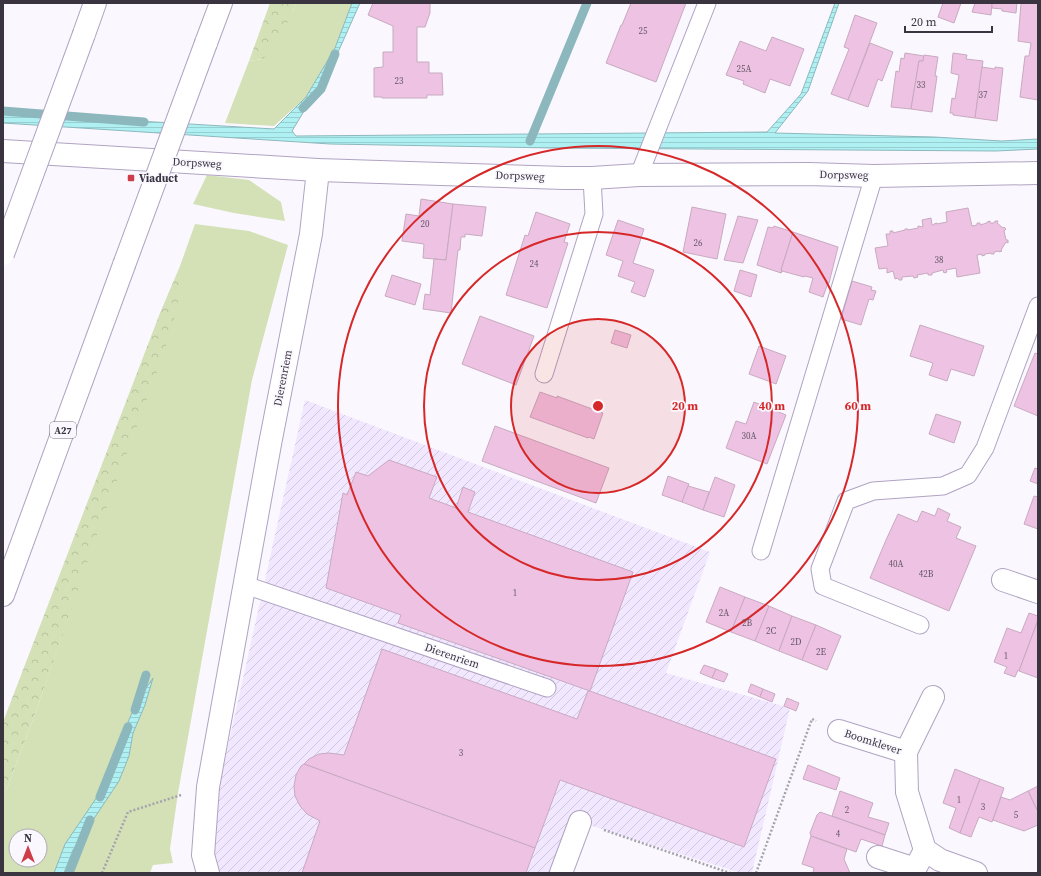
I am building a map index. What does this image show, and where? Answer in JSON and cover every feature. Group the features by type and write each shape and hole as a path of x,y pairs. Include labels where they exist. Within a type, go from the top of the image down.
{"main road":[{"path":"3,254 96,3"},
{"name":"A27","path":"3,595 221,3"},
{"name":"Dorpsweg","path":"3,151 318,170 592,178 639,175 809,174 874,176 1038,173"},
{"name":"Dierenriem","path":"208,873 204,855 208,787 270,444 311,234 318,170"},
{"path":"1003,580 1038,592"},
{"name":"Boomklever","path":"925,850 907,792 906,752 933,697"},
{"name":"Boomklever","path":"839,731 906,752"},
{"path":"561,873 580,822"},
{"path":"878,857 915,869 925,850 940,860 976,873"}],"lane":[{"path":"639,175 707,3"},
{"path":"761,551 874,176"},
{"path":"544,374 594,214 592,178"},
{"path":"920,624 823,586 820,569 846,501 873,491 943,486 968,475 985,448 1038,306"},
{"name":"Dierenriem","path":"245,585 547,688"}],"path":[{"path":"756,873 812,719 839,731"},
{"path":"102,873 128,812 208,787"},
{"path":"580,822 730,873"}],"shaded area":[{"path":"305,400 710,552 666,673 790,708 752,873 740,873 580,822 561,873 213,873 213,813"}],"green space":[{"path":"270,3 296,3 292,14 276,44 263,59 249,61"},
{"path":"296,3 352,3 335,48 306,97 274,126 225,123 249,61 263,59 292,14"},
{"path":"207,175 249,180 281,202 285,221 234,213 193,204"},
{"path":"195,224 249,231 288,245 252,380 178,793 170,849 173,863 153,865 150,873 3,873 3,799 37,709 180,286 180,266"},
{"path":"180,266 180,286 177,309 163,356 95,540 37,709 3,799 3,722 160,313"}],"water":[{"path":"352,3 360,3 339,50 292,131 296,136 767,132 801,94 835,3 839,3 808,91 775,133 934,137 1002,141 1038,139 1038,149 996,151 553,148 330,144 3,123 3,113 274,129 306,97 335,48"},
{"path":"153,678 145,705 133,733 129,756 119,781 73,850 64,873 54,873 65,844 110,778 123,745 123,734 137,701"}],"building":[{"path":"373,3 430,3 430,13 425,27 417,27 417,62 429,62 429,73 442,73 443,95 427,95 427,98 374,97 374,68 383,67 383,52 393,52 393,26 368,15"},
{"path":"631,3 686,3 656,82 606,63"},
{"path":"943,3 961,3 954,23 938,17"},
{"path":"975,3 992,3 991,15 972,12"},
{"path":"992,3 1017,3 1016,13 992,8"},
{"path":"1021,3 1038,3 1038,100 1020,97 1025,56 1029,56 1031,43 1018,41"},
{"path":"855,15 877,23 848,100 831,94 849,49 844,47"},
{"path":"772,37 804,49 790,86 770,79 765,93 743,84 744,81 726,75 740,41 766,51"},
{"path":"870,43 893,52 882,81 878,79 868,107 848,100"},
{"path":"905,53 924,56 923,61 919,61 911,109 891,107 896,71 899,72 901,58 904,59"},
{"path":"953,53 967,55 966,59 983,61 975,118 953,115 953,113 950,113 952,98 955,99 959,75 951,73"},
{"path":"924,55 938,57 932,112 911,109 919,61 923,61"},
{"path":"982,67 995,69 995,67 1003,68 997,121 975,118"},
{"path":"421,199 453,204 446,260 423,258 424,244 402,241 406,214 419,216"},
{"path":"453,204 486,207 482,236 465,234 465,237 461,237 460,250 458,250 451,313 423,309 425,294 430,295 434,259 446,260"},
{"path":"692,207 726,214 717,259 683,252"},
{"path":"968,208 972,226 977,225 977,223 980,223 980,225 990,221 990,223 994,223 995,221 998,221 997,223 1006,229 1004,231 1008,243 1006,242 1001,250 1002,251 994,252 994,254 985,254 982,256 982,254 977,255 980,273 957,277 956,268 946,270 947,272 944,273 943,270 932,273 932,275 928,275 928,273 917,275 918,277 914,278 913,276 902,277 902,280 899,280 898,278 895,279 893,271 887,273 887,268 879,269 875,248 888,246 886,234 890,234 890,231 893,231 893,233 905,229 908,230 918,228 918,226 923,227 922,220 931,218 932,225 947,222 946,212"},
{"path":"536,212 570,224 564,242 568,243 547,308 506,295 525,235 528,236"},
{"path":"738,216 758,220 743,263 724,260"},
{"path":"618,220 644,229 633,263 654,270 645,297 631,292 635,282 618,276 623,261 606,255"},
{"path":"774,226 793,232 781,273 757,265 768,227 773,228"},
{"path":"793,232 838,247 829,283 823,297 809,292 813,278 782,271 781,273"},
{"path":"740,270 757,275 751,297 734,291"},
{"path":"392,275 421,284 415,305 385,296"},
{"path":"852,281 872,287 871,290 876,291 873,300 869,299 861,325 841,319"},
{"path":"480,316 534,336 516,385 462,364"},
{"path":"920,325 984,346 974,376 951,369 947,381 929,375 933,363 910,356"},
{"path":"615,330 631,335 627,348 611,343"},
{"path":"759,346 786,356 776,384 749,374"},
{"path":"1035,353 1038,354 1038,416 1014,406"},
{"path":"540,392 557,398 557,396 603,413 594,439 530,417"},
{"path":"754,402 786,415 767,464 726,448 736,421 746,424"},
{"path":"936,414 961,422 954,443 929,434"},
{"path":"495,426 609,468 596,503 482,461"},
{"path":"389,460 437,477 429,498 456,508 463,487 475,492 468,512 633,572 590,691 398,623 401,615 326,588 343,493 347,495 356,472 368,476"},
{"path":"1035,468 1038,469 1038,484 1030,481"},
{"path":"668,476 689,484 682,502 662,495"},
{"path":"715,477 735,485 724,517 703,510"},
{"path":"688,486 709,492 703,510 682,502"},
{"path":"1034,496 1038,497 1038,529 1024,524"},
{"path":"938,508 950,514 947,521 961,527 956,538 976,546 949,611 870,578 898,514 917,522 922,511 935,516"},
{"path":"720,587 745,597 731,632 706,622"},
{"path":"745,597 769,606 755,641 731,632"},
{"path":"769,606 792,616 779,651 755,641"},
{"path":"1029,613 1038,616 1038,620 1019,671 1018,670 1015,677 1004,673 1007,667 994,662 1007,628 1021,633"},
{"path":"792,616 816,625 802,660 779,651"},
{"path":"1038,620 1038,678 1019,671"},
{"path":"816,625 841,636 827,670 802,660"},
{"path":"382,649 577,719 588,691 590,691 776,759 744,847 560,780 535,848 304,764 309,759 319,754 329,753 344,755"},
{"path":"704,665 716,669 712,678 700,673"},
{"path":"716,669 728,674 724,682 712,678"},
{"path":"751,684 763,689 760,697 748,692"},
{"path":"763,689 775,694 772,702 760,697"},
{"path":"787,698 799,703 796,711 784,706"},
{"path":"304,764 535,848 526,873 302,873 320,821 307,814 300,806 295,796 294,786 296,775 301,766"},
{"path":"808,765 840,778 836,790 803,779"},
{"path":"955,769 980,779 960,833 949,828 956,808 943,803"},
{"path":"980,779 1004,788 992,822 979,817 971,837 960,833"},
{"path":"1038,786 1038,812 1028,791"},
{"path":"840,791 873,803 868,817 889,823 885,835 832,816"},
{"path":"1028,791 1038,812 1038,825 1024,831 993,820 1001,797 1010,800"},
{"path":"820,812 885,835 882,846 861,839 856,852 811,836 810,833 817,815"},
{"path":"811,836 847,849 844,859 850,873 813,873 814,868 802,864"}],"waterway":[{"path":"530,141 587,3"},
{"path":"303,108 321,89 335,54"},
{"path":"3,111 144,122"},
{"path":"135,710 146,675"},
{"path":"100,797 128,727"},
{"path":"69,873 90,820"}],"place":[{"name":"Viaduct","path":"131,178"}]}
